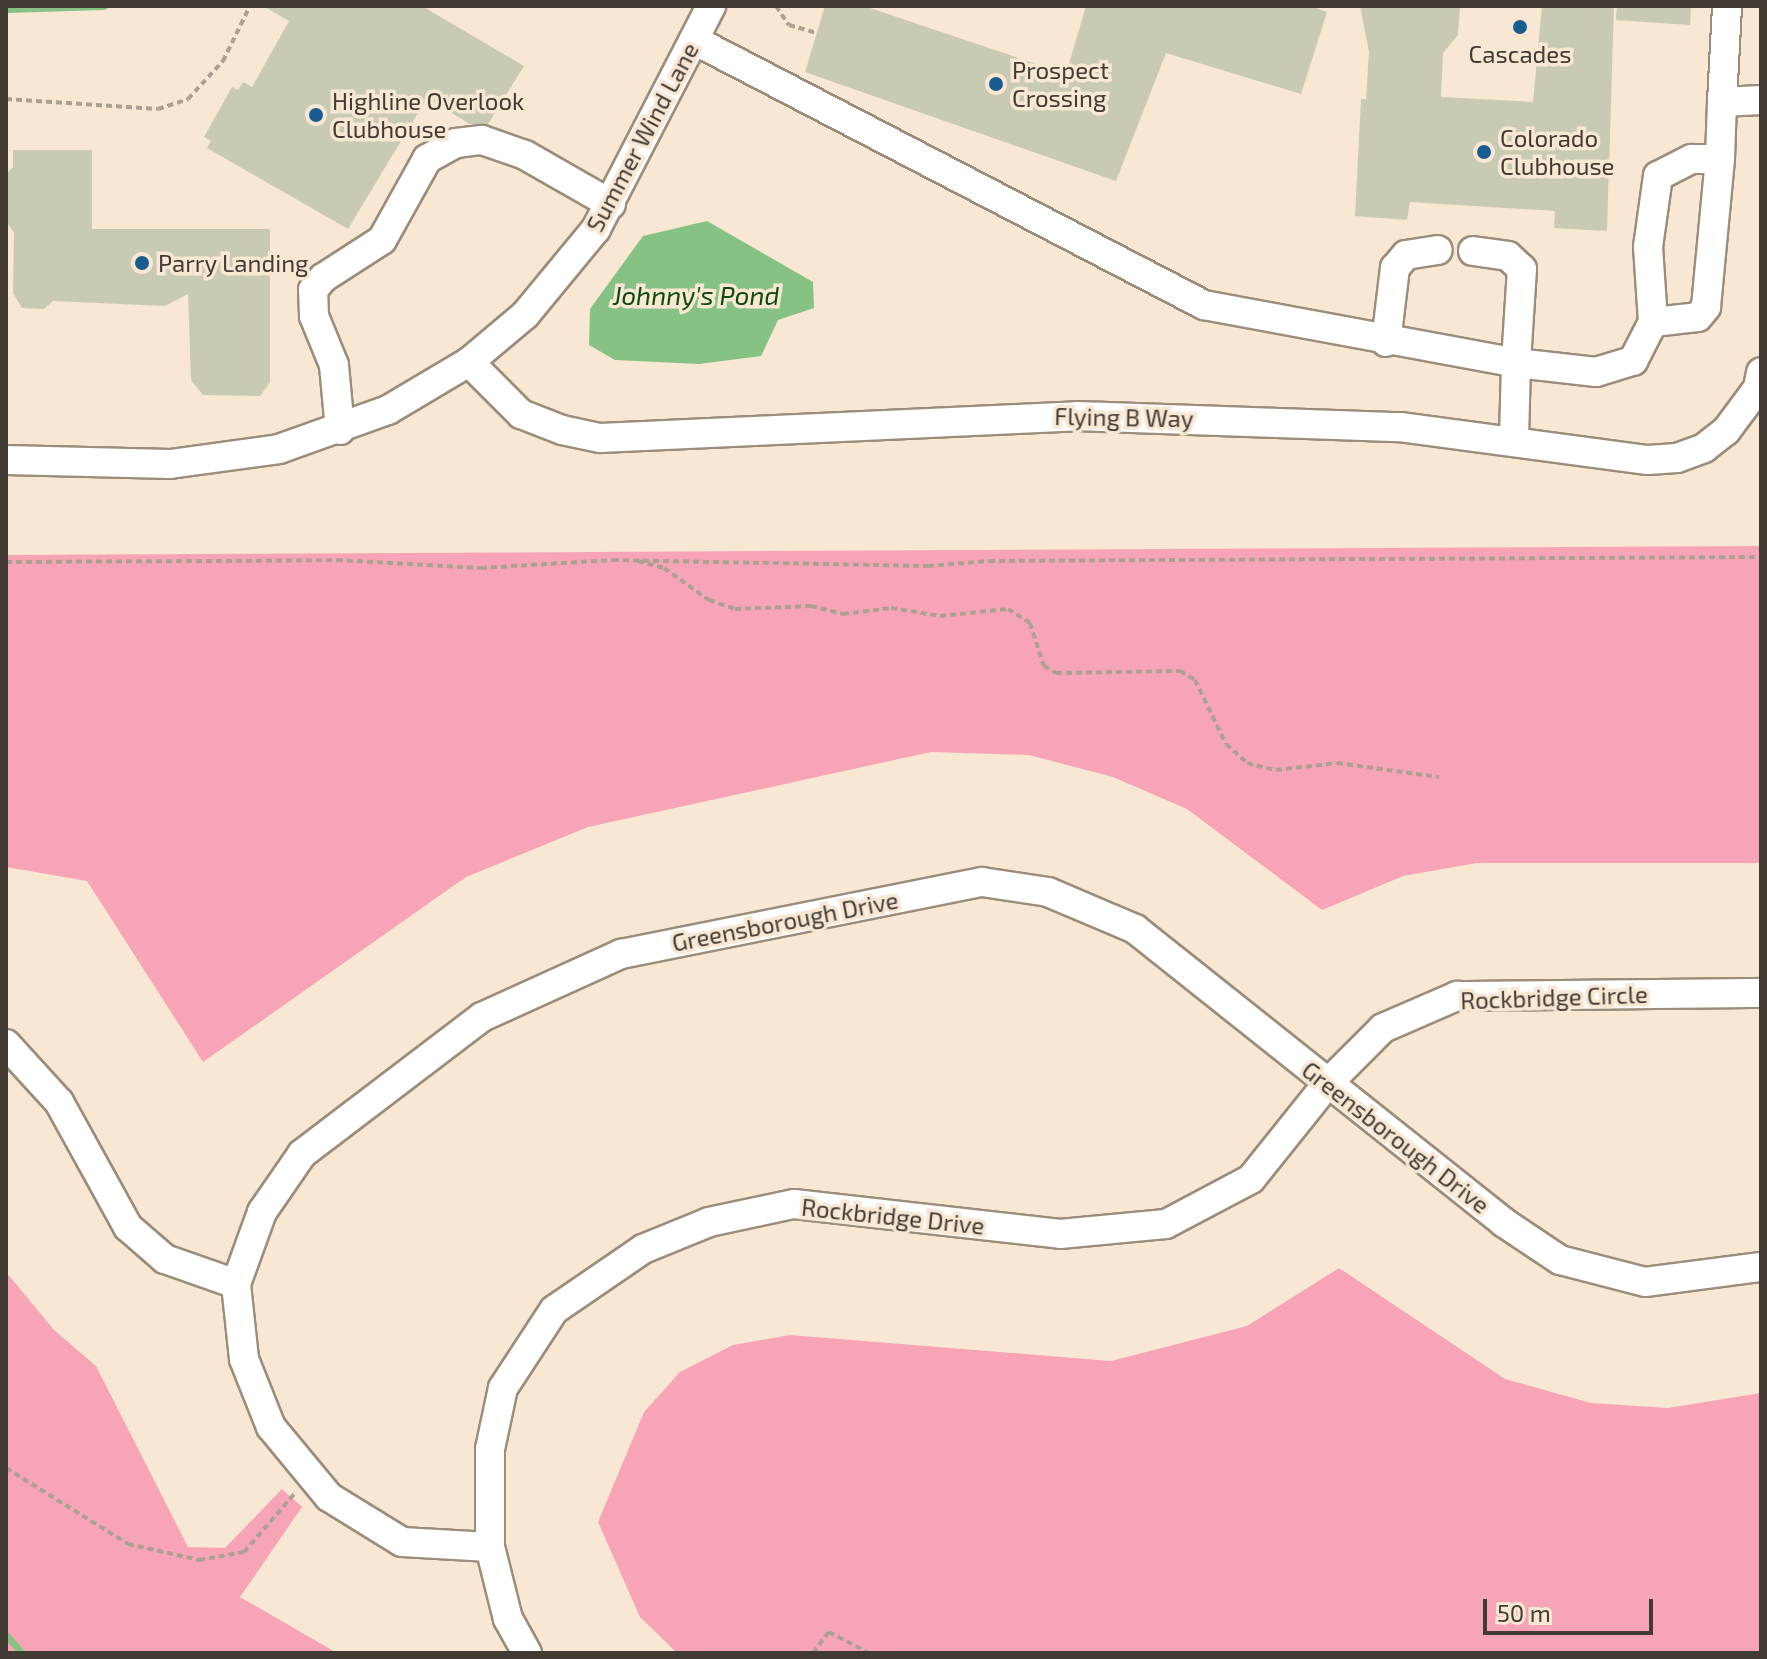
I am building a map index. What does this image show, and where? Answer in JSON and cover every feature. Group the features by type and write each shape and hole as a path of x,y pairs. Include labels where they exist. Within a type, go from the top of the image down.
{"street":[{"name":"Summer Wind Lane","path":"6,460 170,464 224,461 340,430 388,410 469,362 525,315 567,269 611,204 711,6"},
{"path":"1653,322 1698,317 1706,307 1720,159 1727,6"},
{"path":"694,40 1204,305 1386,342 1516,363 1596,372 1633,361 1653,322 1648,247 1658,176 1692,159 1720,159"},
{"path":"1722,102 1761,100"},
{"path":"340,430 334,365 329,343 314,316 313,290 323,278 382,240 434,154 469,139 501,145 611,204"},
{"path":"1386,342 1395,268 1406,255 1438,250"},
{"path":"1473,251 1508,256 1522,269 1514,439"},
{"name":"Flying B Way","path":"469,362 521,414 562,430 600,438 1077,416 1306,421 1514,439 1648,460 1677,458 1704,448 1726,431 1758,388 1761,372"},
{"name":"Greensborough Drive","path":"490,1547 402,1542 329,1497 271,1427 244,1359 236,1284 262,1212 302,1154 482,1017 621,954 982,882 1048,892 1135,929 1503,1222 1560,1260 1645,1282 1761,1267"},
{"name":"Rockbridge Circle","path":"1327,1084 1383,1028 1457,996 1761,993"},
{"path":"6,1044 59,1102 128,1227 165,1259 236,1284"},
{"name":"Rockbridge Drive","path":"527,1653 508,1619 490,1547 490,1449 503,1388 554,1310 643,1249 709,1222 794,1204 1060,1234 1166,1224 1251,1179 1327,1084"}],"path":[{"path":"6,99 158,109 188,99 223,61 250,6"},
{"path":"776,6 789,25 817,33"},
{"path":"6,562 337,560 481,568 630,560 928,566 1004,561 1761,557"},
{"path":"630,560 664,568 709,600 735,609 811,606 843,614 891,608 940,616 1008,609 1030,623 1044,666 1056,673 1180,671 1195,680 1226,744 1247,763 1276,770 1337,763 1439,777"},
{"path":"6,1468 128,1544 199,1560 244,1552 311,1475"},
{"path":"813,1653 829,1632 869,1653"}],"shaded area":[{"path":"1761,546 1761,863 1477,863 1403,876 1322,910 1187,809 1113,777 1029,755 931,752 588,827 466,877 203,1062 87,881 6,867 6,555"},
{"path":"1339,1268 1505,1379 1591,1403 1668,1408 1761,1393 1761,1653 677,1653 640,1617 598,1522 644,1412 680,1372 733,1345 790,1335 1111,1361 1247,1326"},
{"path":"6,1272 54,1330 96,1366 188,1547 225,1548 282,1489 302,1507 240,1597 337,1653 6,1653"}],"water":[{"name":"Johnny's Pond","path":"707,221 813,282 814,308 778,320 761,356 699,364 615,360 589,345 590,309 643,236"}],"building":[{"name":"Highline Overlook Clubhouse","path":"263,6 422,6 524,66 488,124 470,124 427,98 348,229 207,148 211,141 204,137 232,87 238,90 243,82 252,87 289,21"},
{"name":"Prospect Crossing","path":"825,6 864,6 1066,74 1086,6 1310,6 1327,12 1301,94 1166,53 1116,181 805,72"},
{"name":"Colorado Clubhouse","path":"1360,6 1460,6 1458,35 1443,53 1441,97 1533,102 1542,6 1614,6 1607,231 1554,228 1555,211 1410,202 1407,220 1355,216 1361,99 1366,99 1369,52"},
{"path":"1617,6 1691,6 1690,25 1616,20"},
{"name":"Parry Landing","path":"13,150 92,150 92,229 270,229 270,382 260,396 203,395 191,380 188,294 165,306 53,301 44,309 22,308 13,293 14,233 6,221 6,174 13,167"}],"waterway":[{"path":"6,9 104,6"},
{"path":"6,1635 22,1653"}],"place":[{"name":"Cascades","path":"1520,27"},
{"name":"Prospect Crossing","path":"996,84"},
{"name":"Highline Overlook Clubhouse","path":"316,115"},
{"name":"Colorado Clubhouse","path":"1484,152"},
{"name":"Parry Landing","path":"142,263"}]}
